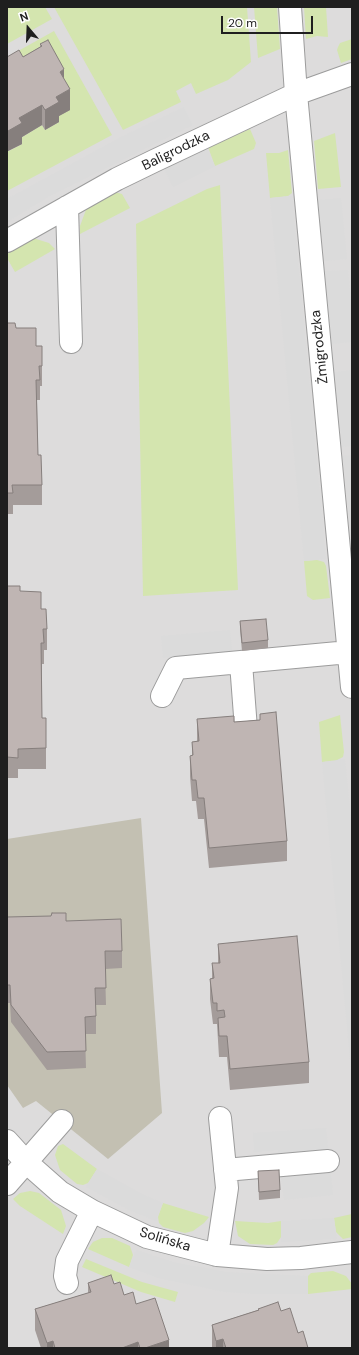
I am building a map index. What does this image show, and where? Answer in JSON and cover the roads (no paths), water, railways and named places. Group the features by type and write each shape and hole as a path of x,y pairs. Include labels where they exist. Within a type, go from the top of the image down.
{"street":[{"name":"Żmigrodzka","path":"290,7 296,94 352,687"},
{"name":"Baligrodzka","path":"7,241 154,161 296,94 352,74"},
{"path":"67,207 71,342"},
{"path":"162,696 176,668 241,663 349,645"},
{"path":"241,663 247,742"},
{"path":"217,1255 227,1188 220,1118"},
{"path":"7,1184 62,1121"},
{"name":"Solińska","path":"7,1141 26,1162 60,1192 92,1211 147,1237 217,1255 267,1259 301,1258 352,1252"},
{"path":"225,1170 328,1161"},
{"path":"66,1283 64,1276 67,1261 92,1211"}]}
